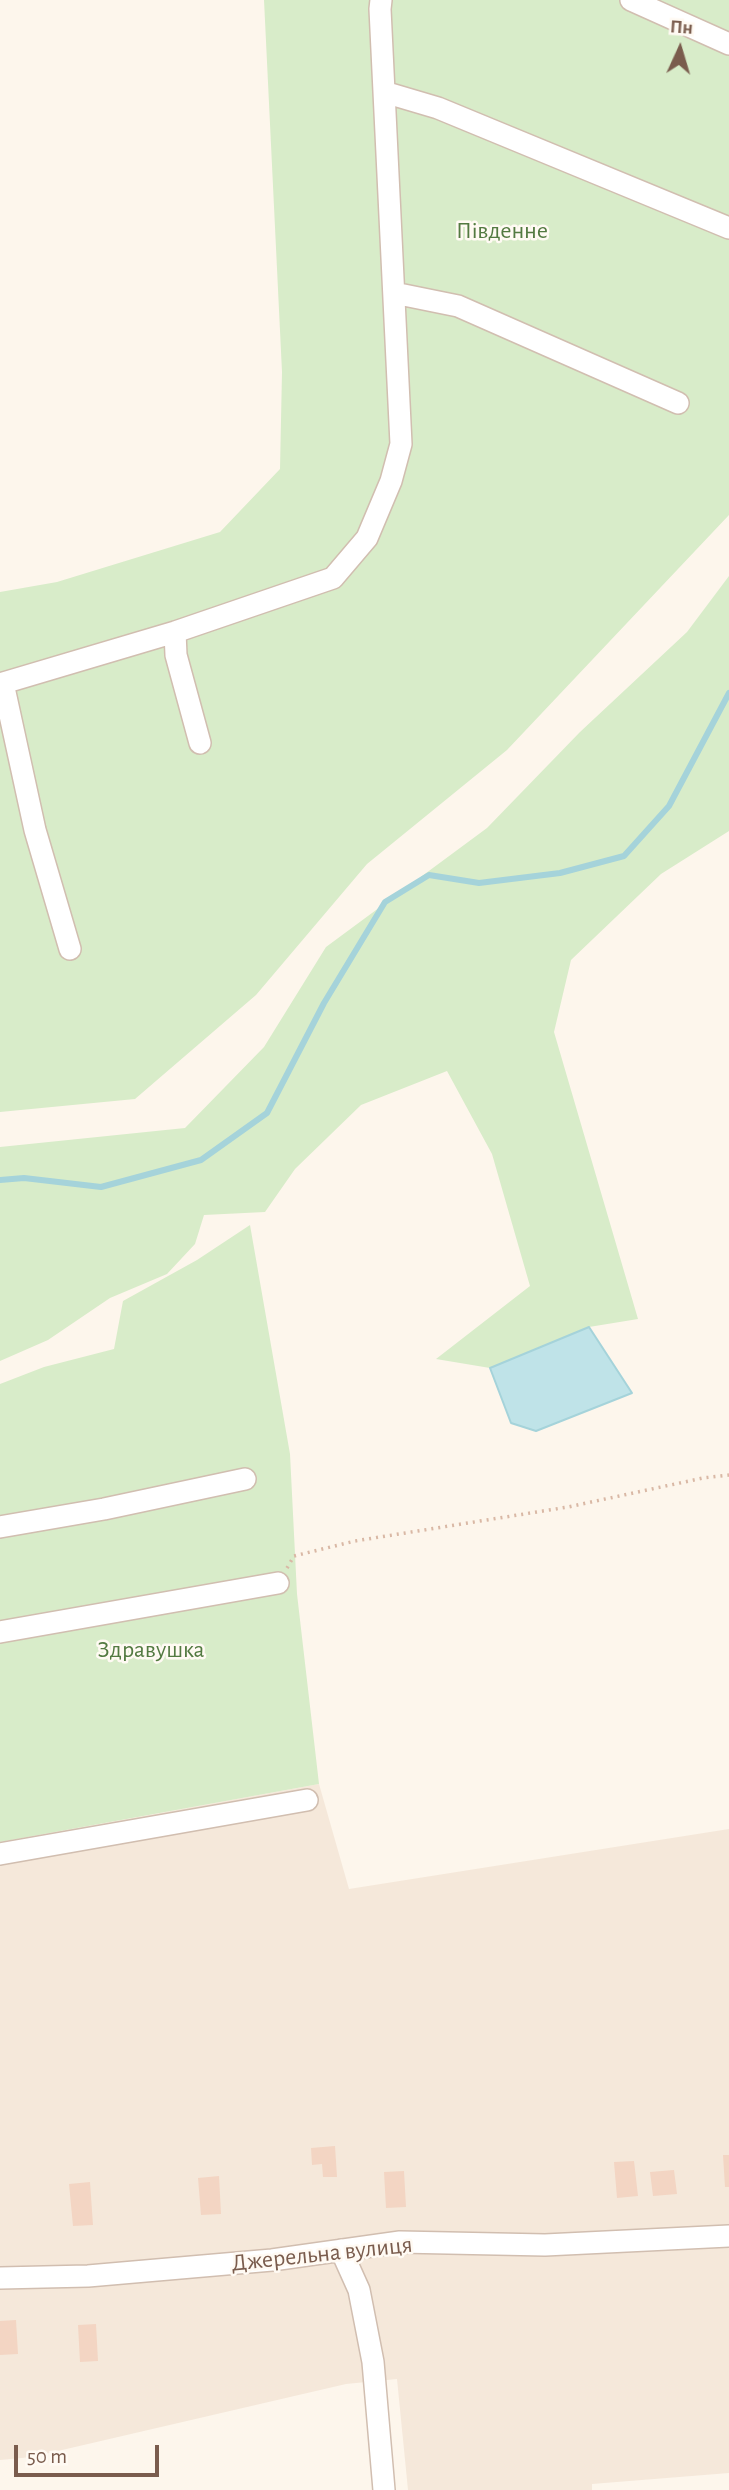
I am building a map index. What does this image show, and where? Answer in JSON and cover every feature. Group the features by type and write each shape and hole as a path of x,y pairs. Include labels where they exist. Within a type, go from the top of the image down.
{"street":[{"path":"70,948 35,830 2,684 175,632 333,578 367,538 391,481 401,444 381,0"},
{"path":"631,0 729,44"},
{"path":"384,92 438,108 729,228"},
{"path":"394,293 458,306 678,404"},
{"path":"175,632 176,655 200,743"},
{"path":"0,1527 104,1509 245,1479"},
{"path":"0,1632 278,1583"},
{"path":"0,1854 307,1800"},
{"name":"Джерельна вулиця","path":"0,2278 88,2276 272,2260 400,2242 545,2245 729,2236"},
{"path":"341,2250 359,2290 373,2362 384,2490"}],"path":[{"path":"278,1583 294,1556 330,1547 568,1507 703,1478 729,1475"}],"shaded area":[{"path":"319,1784 349,1889 729,1829 729,2473 592,2484 592,2490 408,2490 397,2379 346,2384 32,2457 0,2460 0,1842"}],"green space":[{"name":"Південне","path":"264,0 729,0 729,515 507,750 367,864 256,995 135,1099 0,1112 0,592 57,582 220,532 280,469 282,372"},
{"path":"729,576 729,831 661,874 571,960 554,1032 638,1319 589,1327 490,1368 436,1359 530,1286 492,1154 447,1071 361,1105 295,1169 265,1212 204,1215 195,1244 167,1274 110,1298 48,1340 0,1361 0,1147 185,1128 264,1047 326,947 487,828 580,732 687,632"},
{"name":"Здравушка","path":"250,1225 290,1454 297,1594 319,1784 0,1842 0,1384 44,1367 114,1349 123,1301 197,1260"}],"water":[{"path":"589,1327 632,1393 536,1431 511,1423 490,1368"}],"building":[{"path":"335,2146 337,2177 323,2177 322,2164 312,2165 311,2148"},
{"path":"723,2155 729,2155 729,2187 725,2187"},
{"path":"634,2161 638,2196 617,2198 614,2162"},
{"path":"674,2170 677,2194 653,2196 650,2172"},
{"path":"404,2171 406,2207 386,2208 384,2172"},
{"path":"219,2176 221,2214 201,2215 198,2178"},
{"path":"90,2182 93,2225 73,2226 69,2184"},
{"path":"16,2320 18,2354 0,2355 0,2321"},
{"path":"96,2324 98,2361 80,2362 78,2325"}],"waterway":[{"path":"0,1180 24,1178 101,1187 201,1160 267,1113 324,1003 385,902 429,875 479,883 560,873 624,856 669,806 729,693"}]}
